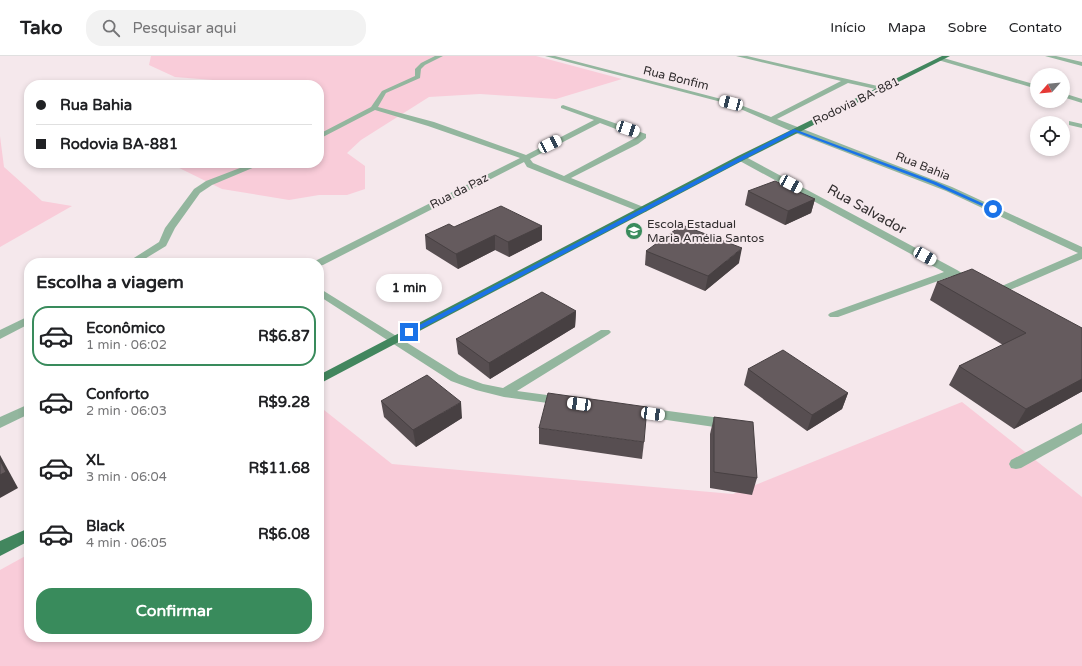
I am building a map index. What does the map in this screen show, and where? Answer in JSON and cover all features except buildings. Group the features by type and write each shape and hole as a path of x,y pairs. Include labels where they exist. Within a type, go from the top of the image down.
{"main road":[{"name":"Rodovia BA-881","path":"324,377 741,158 943,58"},
{"path":"0,549 24,537"}],"street":[{"path":"324,133 374,108 384,92 418,77 418,69 421,66 440,56"},
{"name":"Rua Bonfim","path":"548,56 731,103 796,130"},
{"path":"739,56 880,88"},
{"path":"1048,56 1082,64"},
{"path":"943,58 1030,86"},
{"path":"772,119 846,81"},
{"path":"1070,97 1082,100"},
{"path":"563,107 643,135 635,142 564,179"},
{"path":"374,108 431,124 525,157 530,165 643,210"},
{"name":"Rua da Paz","path":"324,260 600,120"},
{"path":"1072,123 1082,126"},
{"name":"Rua Bahia","path":"796,130 949,188 1082,251"},
{"name":"Rua Salvador","path":"741,158 1006,302"},
{"path":"139,258 163,244 170,228 187,203 198,191 209,183 247,168"},
{"path":"986,290 1082,255"},
{"path":"834,315 953,272"},
{"path":"324,294 455,378 468,384 504,393 573,403"},
{"path":"0,335 24,322"},
{"path":"504,393 606,332"},
{"path":"620,409 742,426"},
{"path":"0,423 24,411"},
{"path":"1016,464 1082,428"}],"shaded area":[{"path":"151,56 536,56 622,79 556,99 480,94 429,97 361,140 347,153 365,166 365,189 347,195 319,195 289,200 222,189 179,168 324,168 324,80 212,80 175,77 149,65"},
{"path":"0,136 4,167 42,201 72,206 0,247"},
{"path":"962,402 1082,497 1082,666 0,666 0,570 24,557 24,642 324,642 324,410 392,464 733,494"}],"place":[{"name":"Escola Estadual Maria Amélia Santos","path":"634,231"}],"route":[{"path":"409,332 796,130 949,188 993,209"}]}
